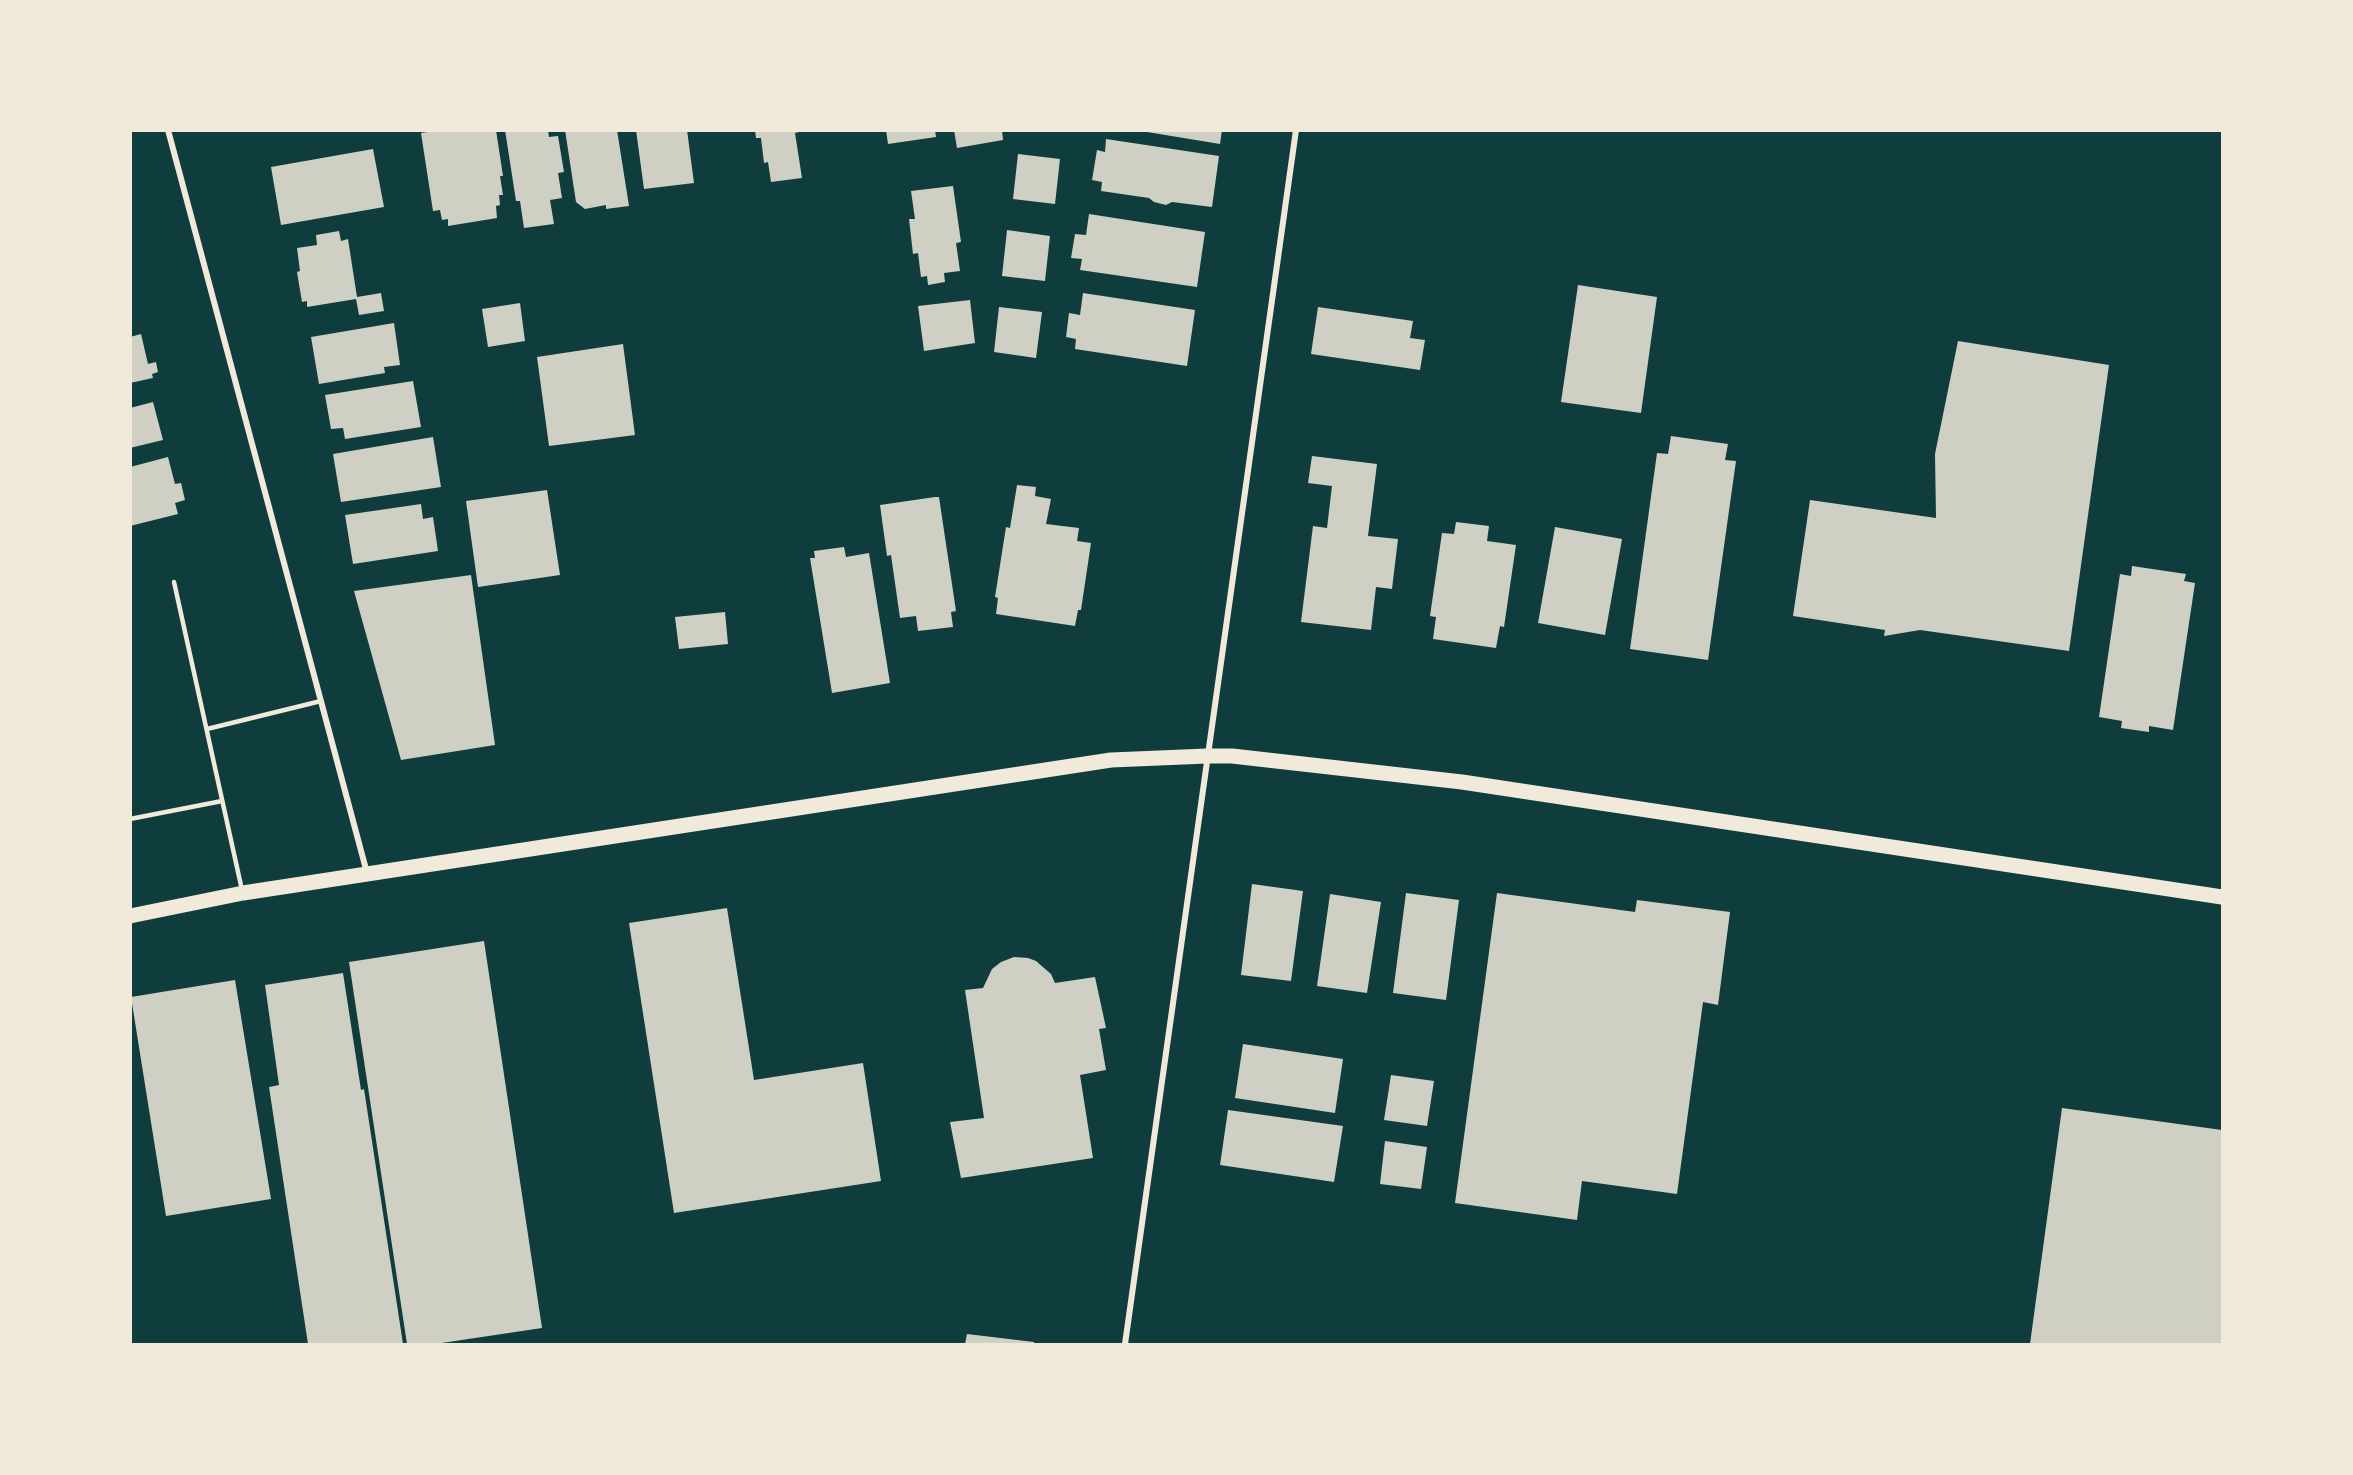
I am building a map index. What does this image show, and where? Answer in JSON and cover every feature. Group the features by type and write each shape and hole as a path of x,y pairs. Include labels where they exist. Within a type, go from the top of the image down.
{"main road":[{"path":"130,916 243,893 1110,760 1207,756 1232,756 1462,782 2223,897"}],"street":[{"path":"168,130 367,874"},
{"path":"1125,1344 1296,130"}],"lane":[{"path":"174,582 243,893"},
{"path":"207,729 321,701"},
{"path":"130,819 222,801"}],"building":[{"path":"439,130 496,130 503,176 500,176 503,195 499,195 500,205 496,206 497,218 448,226 448,219 442,220 440,210 433,211 421,133"},
{"path":"505,130 548,130 549,137 558,136 564,172 558,173 562,198 550,200 554,224 524,228 520,201 516,201"},
{"path":"565,130 617,130 629,206 606,209 606,205 585,209 576,202"},
{"path":"636,130 687,130 694,183 644,189"},
{"path":"755,130 806,130 795,133 802,178 771,182 768,162 764,163 761,138 756,138"},
{"path":"886,130 935,130 936,137 888,144"},
{"path":"954,130 1002,130 1003,140 957,148"},
{"path":"1135,130 1222,130 1220,144"},
{"path":"1106,139 1219,156 1212,207 1172,202 1166,205 1149,198 1101,191 1102,182 1092,180 1097,150 1105,152"},
{"path":"373,149 384,207 281,225 271,167"},
{"path":"1018,154 1060,159 1055,204 1013,199"},
{"path":"953,186 961,242 956,243 960,271 944,273 945,282 928,285 927,276 921,277 918,253 913,254 909,219 915,219 911,191"},
{"path":"1089,214 1205,232 1197,287 1080,270 1082,259 1071,258 1075,234 1086,235"},
{"path":"1007,230 1050,236 1045,281 1002,276"},
{"path":"339,231 341,241 348,239 357,297 381,293 384,311 359,315 356,299 307,307 307,301 302,302 297,272 300,271 297,248 317,245 316,235"},
{"path":"1578,285 1657,297 1641,413 1561,402"},
{"path":"1083,293 1195,310 1187,366 1075,349 1076,339 1066,337 1069,313 1080,315"},
{"path":"970,300 975,343 924,351 918,306"},
{"path":"520,303 525,341 488,347 482,309"},
{"path":"999,307 1042,312 1036,358 994,352"},
{"path":"1318,307 1413,321 1410,338 1425,340 1420,370 1311,354"},
{"path":"394,323 400,365 384,367 385,373 319,384 311,337"},
{"path":"141,334 148,364 156,362 158,372 152,374 153,378 130,383 130,337"},
{"path":"1958,341 2109,365 2069,651 1920,630 1884,636 1885,630 1793,616 1810,500 1936,518 1935,454"},
{"path":"623,344 635,435 549,446 537,357"},
{"path":"413,381 421,427 345,439 343,428 331,429 325,395"},
{"path":"153,402 163,440 130,448 130,408"},
{"path":"1671,436 1728,444 1725,460 1736,461 1708,660 1630,649 1657,453 1668,454"},
{"path":"433,437 441,487 341,502 333,454"},
{"path":"1312,456 1377,464 1368,536 1398,539 1392,589 1376,587 1371,630 1301,622 1313,526 1327,528 1332,486 1308,483"},
{"path":"168,457 175,484 181,483 185,500 175,503 178,514 130,526 130,467"},
{"path":"1017,485 1036,487 1035,496 1051,499 1046,524 1079,528 1077,541 1091,543 1081,610 1078,610 1075,626 996,614 998,598 995,597 1006,527 1010,528"},
{"path":"547,490 560,575 478,587 466,501"},
{"path":"939,497 956,611 951,612 953,627 918,631 916,616 900,618 891,555 887,556 880,505"},
{"path":"421,504 423,519 433,517 438,551 353,564 345,515"},
{"path":"1456,522 1489,526 1487,541 1516,545 1504,627 1500,626 1496,648 1433,639 1436,617 1430,616 1442,533 1454,534"},
{"path":"1555,527 1622,539 1605,635 1538,623"},
{"path":"844,547 846,557 869,553 890,683 832,693 810,558 815,558 814,551"},
{"path":"2132,566 2186,574 2184,581 2195,583 2173,730 2149,726 2149,732 2121,728 2122,721 2099,717 2120,574 2131,576"},
{"path":"471,575 495,745 401,760 354,591"},
{"path":"725,612 728,644 679,649 675,617"},
{"path":"1252,884 1303,891 1291,981 1241,975"},
{"path":"1406,893 1459,900 1446,1000 1393,993"},
{"path":"1497,893 1635,912 1637,900 1730,912 1718,1005 1703,1002 1677,1194 1582,1181 1577,1220 1455,1203"},
{"path":"1330,894 1381,902 1367,993 1317,986"},
{"path":"727,908 754,1080 863,1063 881,1181 674,1213 629,923"},
{"path":"484,941 542,1328 435,1344 407,1344 349,962"},
{"path":"1014,957 1036,961 1051,974 1055,983 1095,977 1106,1028 1099,1029 1106,1070 1080,1075 1093,1158 961,1178 950,1122 984,1118 965,990 983,988 992,969 1001,962"},
{"path":"343,973 361,1090 364,1089 403,1344 308,1344 269,1087 279,1085 265,985"},
{"path":"235,980 271,1199 166,1216 131,997"},
{"path":"1243,1044 1343,1059 1335,1113 1235,1098"},
{"path":"1391,1075 1434,1081 1427,1126 1384,1120"},
{"path":"2062,1108 2222,1130 2222,1344 2030,1344"},
{"path":"1228,1110 1343,1126 1334,1182 1220,1165"},
{"path":"1385,1141 1427,1147 1421,1189 1380,1184"},
{"path":"967,1334 1034,1342 1034,1344 965,1344"}]}
